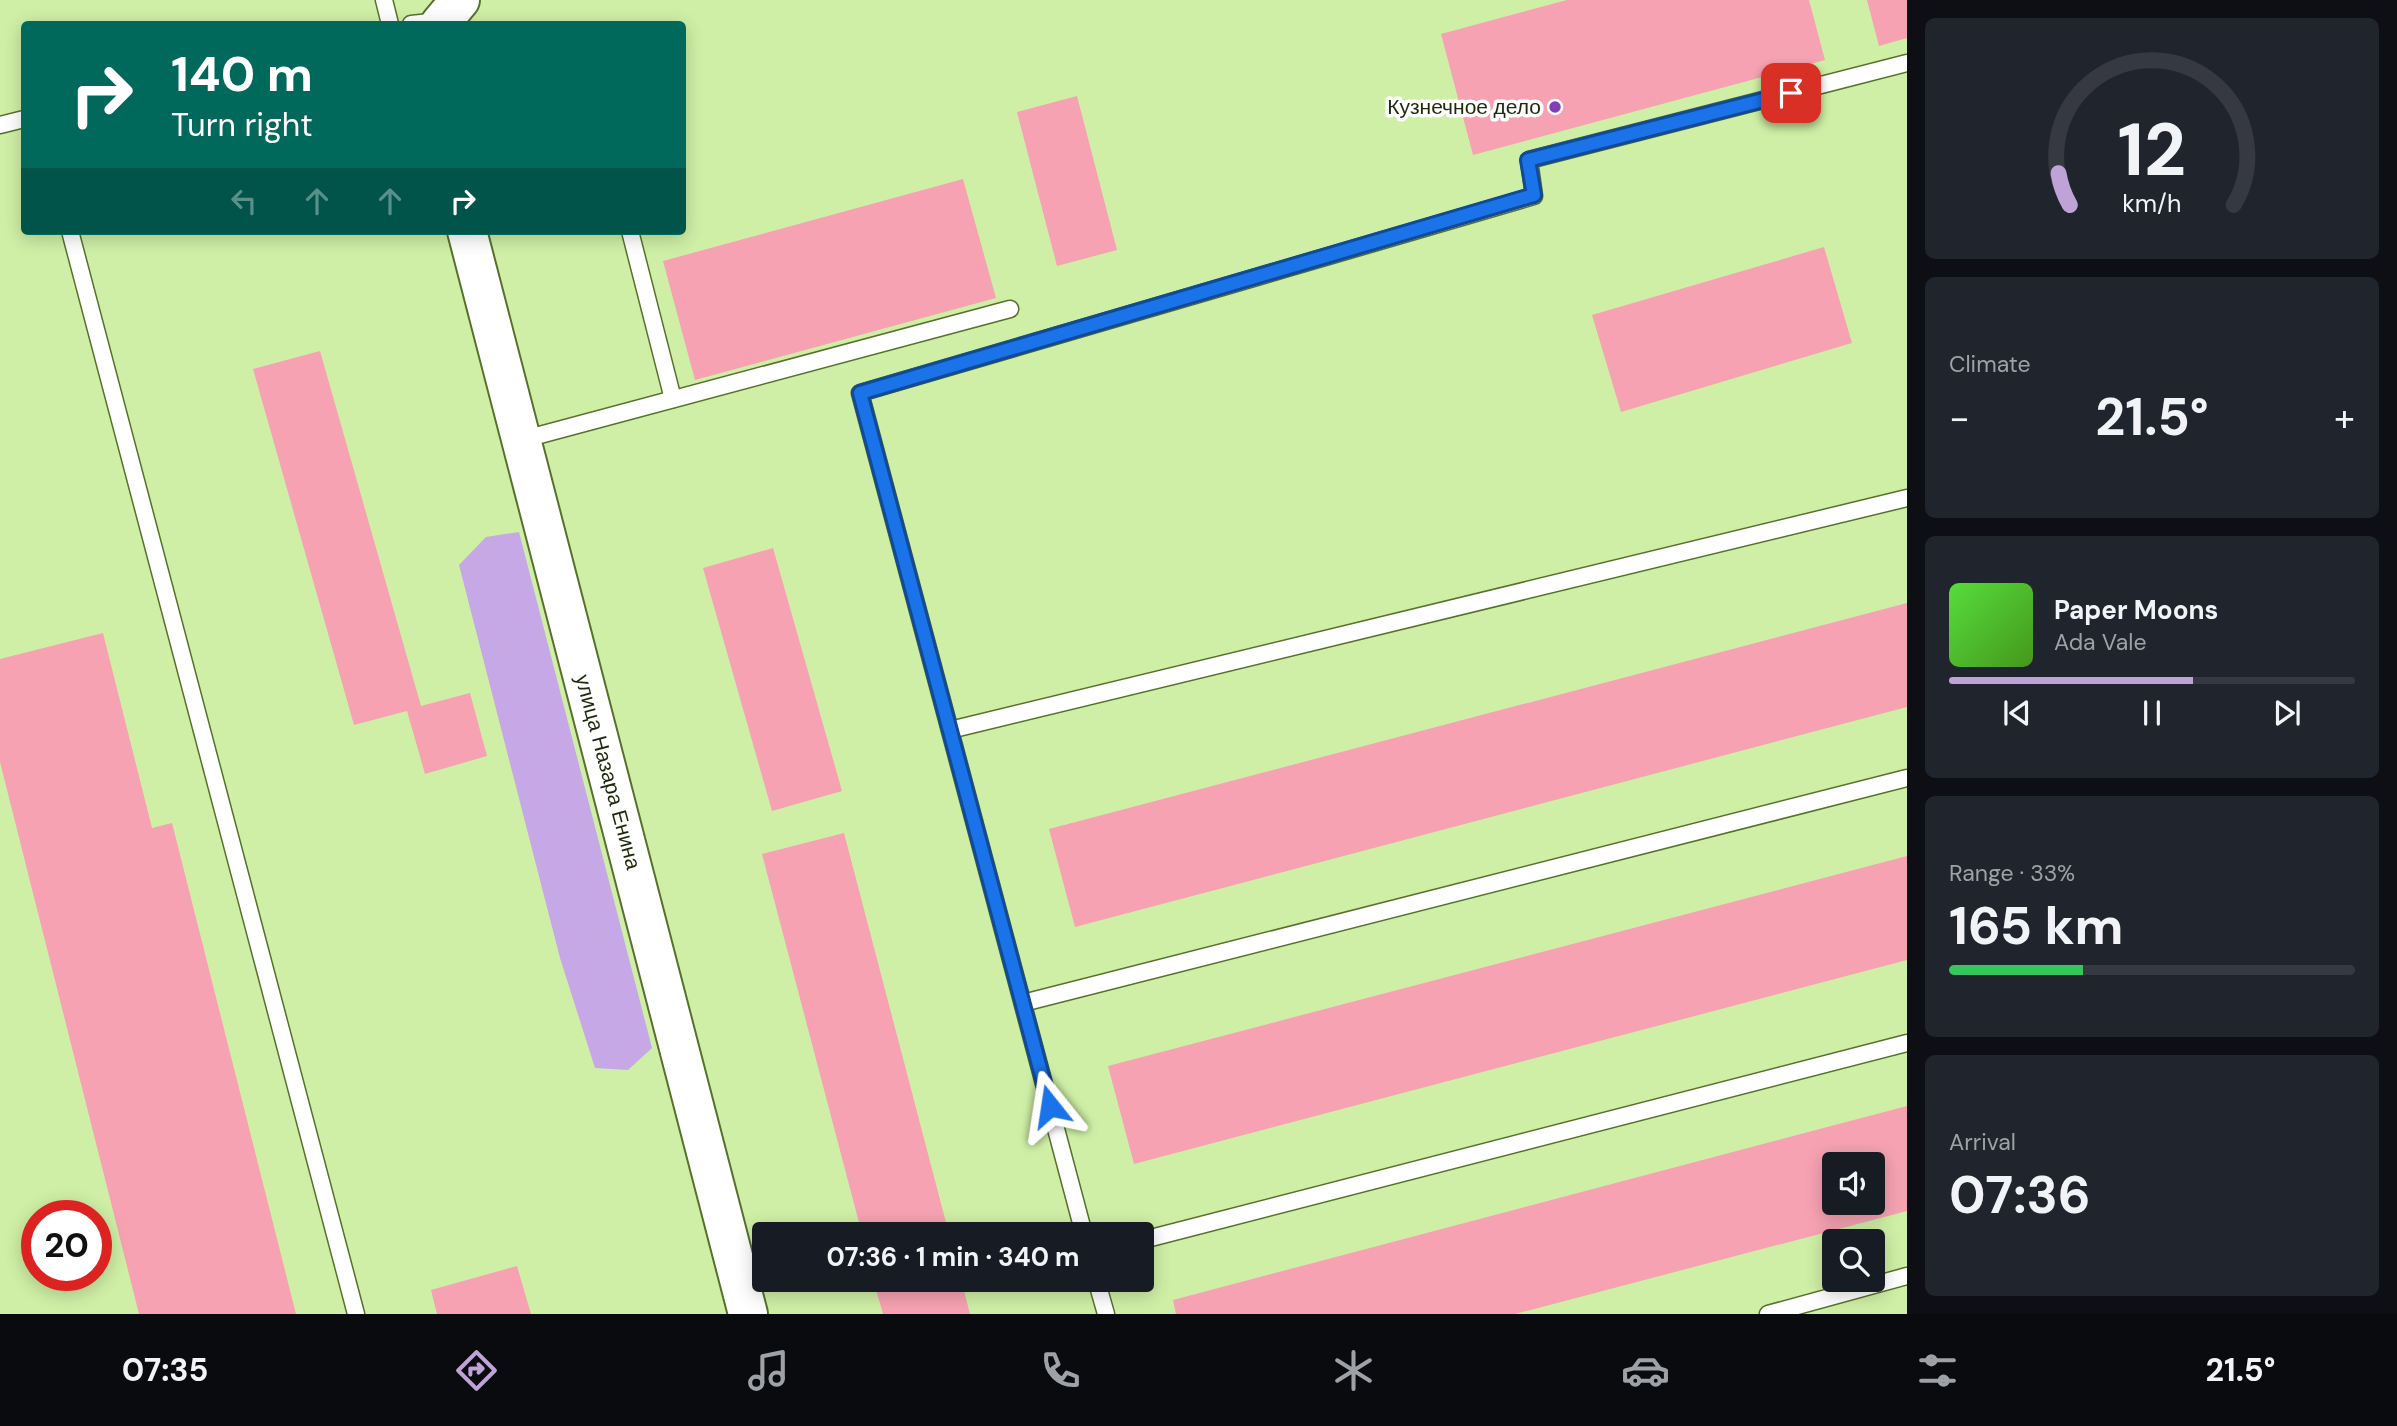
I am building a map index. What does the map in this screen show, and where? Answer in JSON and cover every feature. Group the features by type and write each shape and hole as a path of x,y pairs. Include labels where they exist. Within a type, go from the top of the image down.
{"main road":[{"name":"улица Назара Енина","path":"468,235 748,1314"}],"lane":[{"path":"384,0 389,21"},
{"path":"1081,1222 860,393 1534,195 1528,160 1907,63"},
{"path":"0,125 21,120"},
{"path":"71,235 356,1314"},
{"path":"631,235 673,399"},
{"path":"521,440 1010,309"},
{"path":"950,730 1907,498"},
{"path":"1023,1003 1907,778"},
{"path":"1154,1237 1907,1043"},
{"path":"1768,1314 1907,1276"},
{"path":"1100,1292 1106,1314"}],"shaded area":[{"path":"519,532 652,1048 628,1070 595,1068 560,958 459,565 486,537"}],"building":[{"name":"Кузнечное дело","path":"1567,0 1809,0 1825,60 1473,155 1441,34"},
{"path":"1867,0 1907,0 1907,38 1879,46"},
{"path":"1077,96 1117,250 1057,266 1017,112"},
{"path":"963,179 996,298 695,380 663,261"},
{"path":"1824,247 1852,343 1621,412 1592,315"},
{"path":"320,351 421,706 470,693 487,756 425,774 407,711 354,725 253,369"},
{"path":"773,548 842,791 772,811 703,568"},
{"path":"1907,603 1907,707 1075,927 1049,829"},
{"path":"103,633 152,828 172,823 296,1314 139,1314 0,762 0,659"},
{"path":"844,833 946,1222 859,1222 762,854"},
{"path":"1907,856 1907,960 1134,1164 1108,1066"},
{"path":"1907,1106 1907,1211 1838,1229 1822,1229 1822,1233 1515,1314 1176,1314 1173,1300"},
{"path":"517,1266 531,1314 437,1314 431,1290"},
{"path":"877,1292 964,1292 970,1314 883,1314"}],"place":[{"name":"Кузнечное дело","path":"1555,107"}],"route":[{"path":"1050,1106 860,393 1534,195 1528,160 1791,93"}]}
